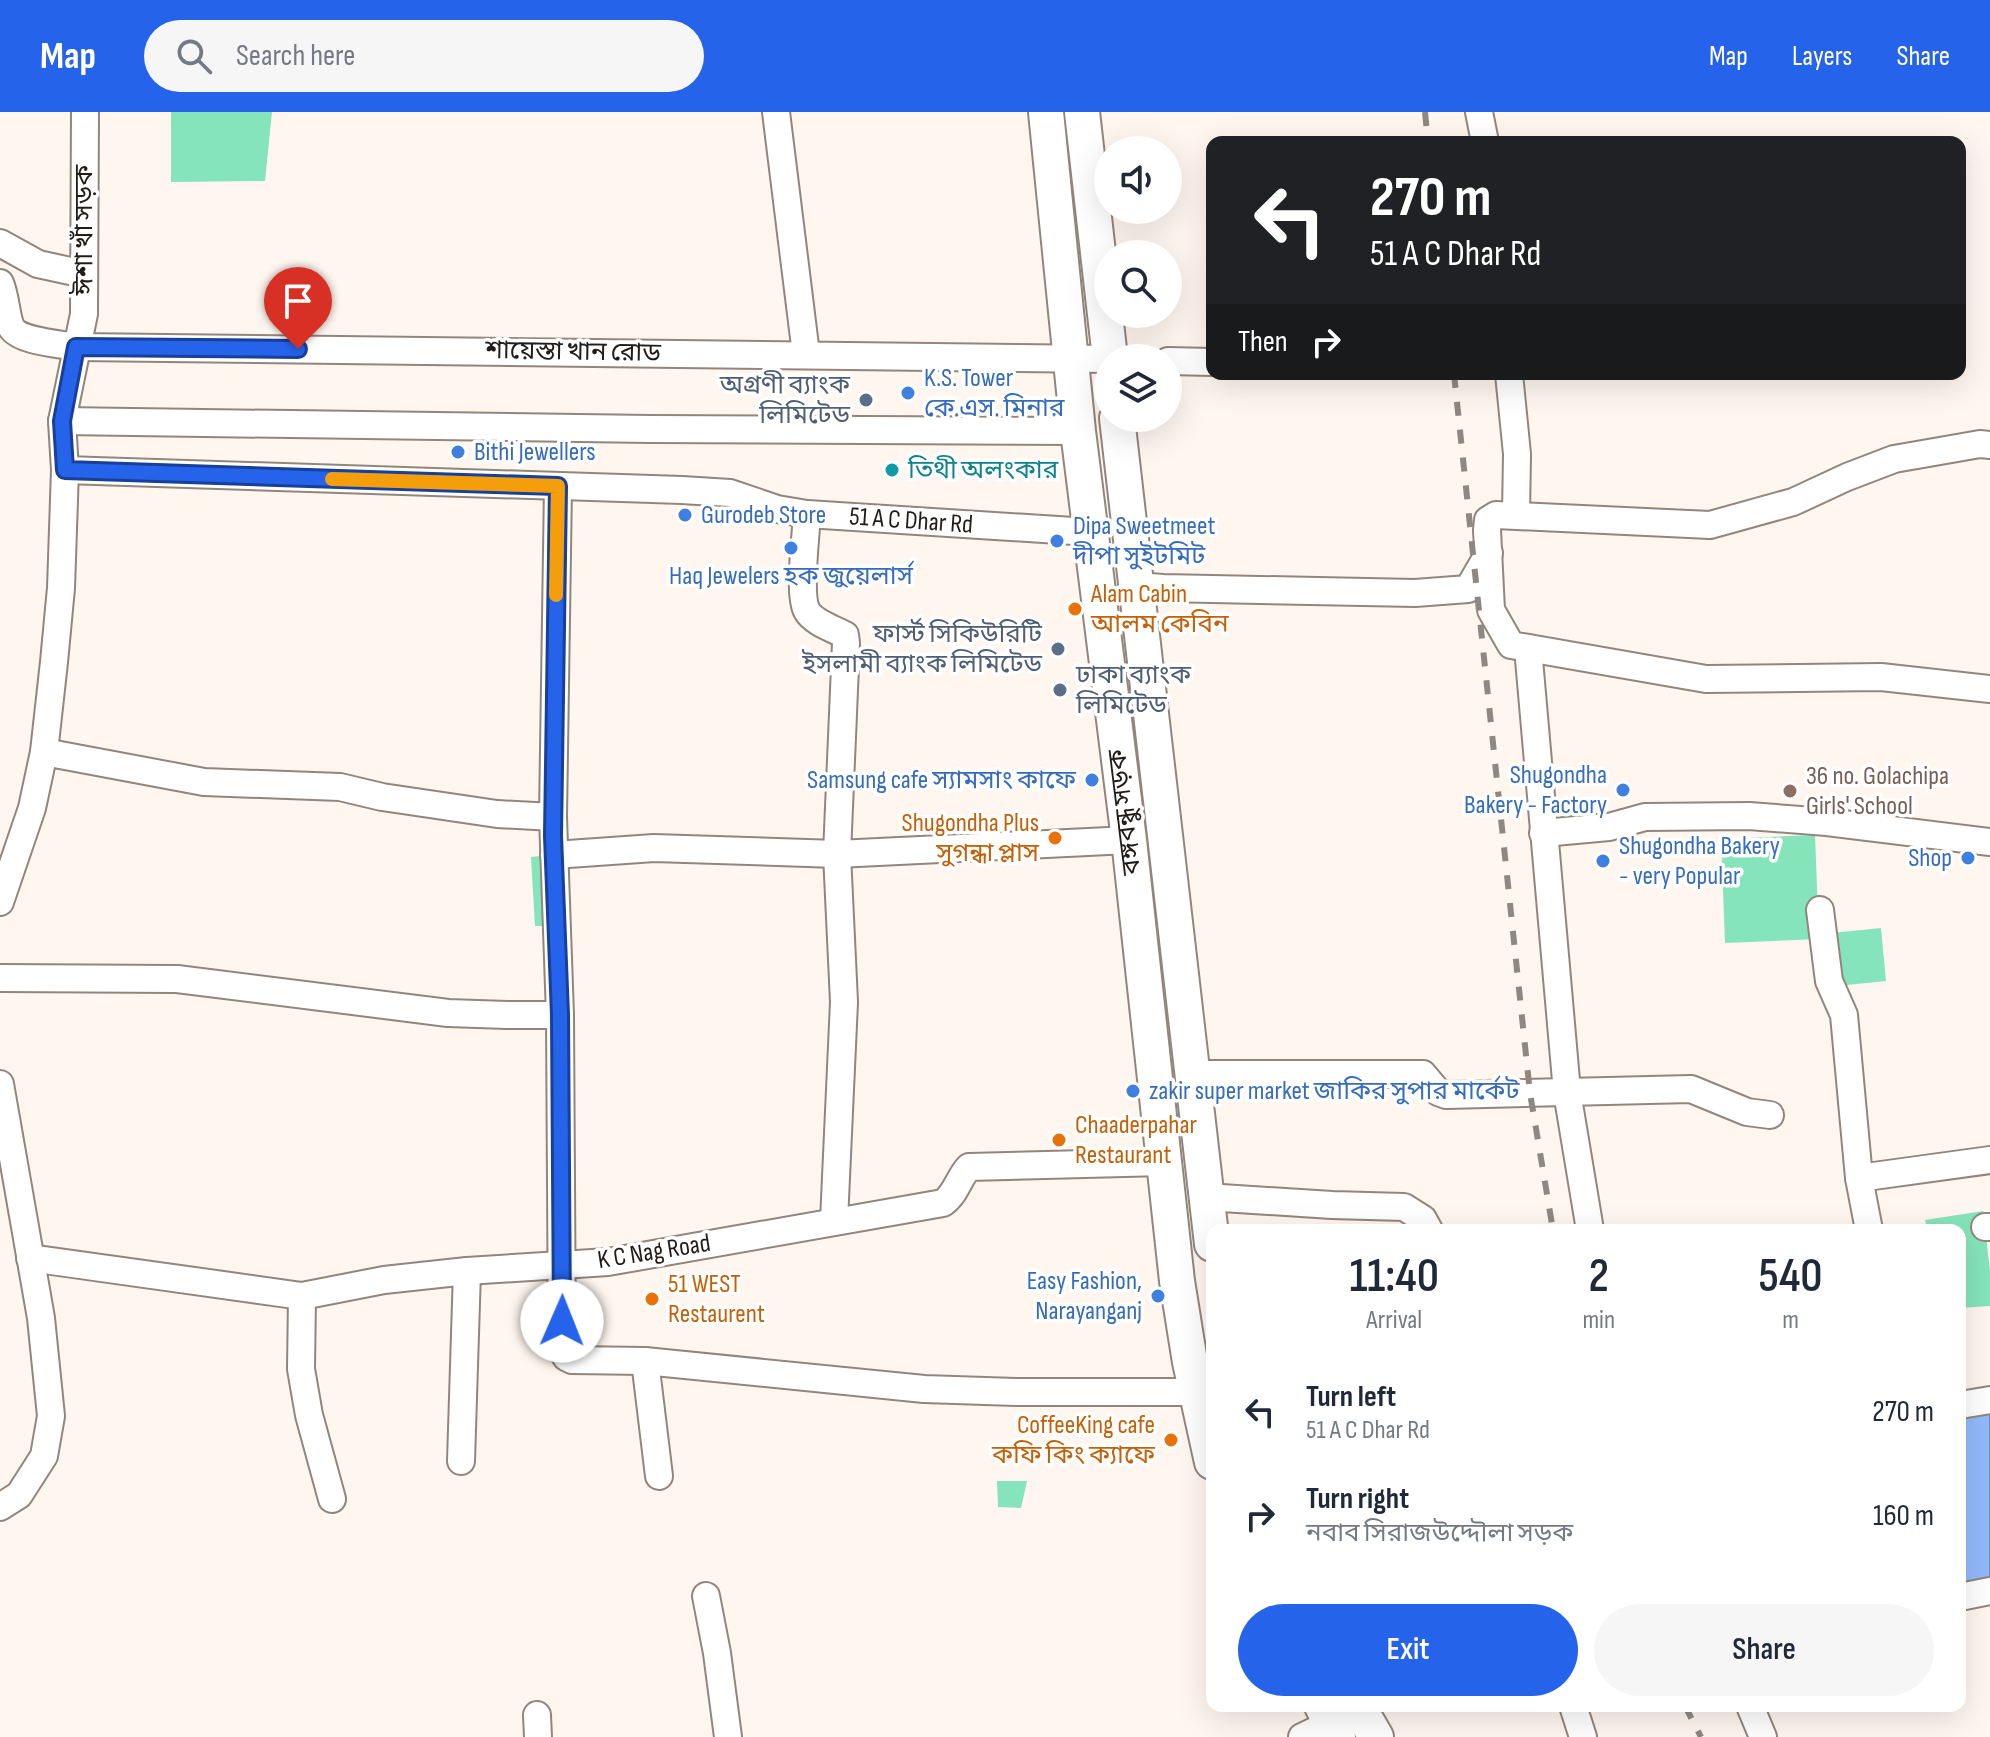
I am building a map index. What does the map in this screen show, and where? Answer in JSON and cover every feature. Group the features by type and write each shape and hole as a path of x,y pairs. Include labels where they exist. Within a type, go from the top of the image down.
{"main road":[{"name":"বঙ্গবন্ধু সড়ক","path":"1046,112 1089,532 1129,840 1177,1281 1206,1436"},
{"path":"1082,112 1107,344"},
{"name":"বঙ্গবন্ধু সড়ক","path":"1119,432 1209,1224"},
{"path":"1330,1722 1376,1737"}],"street":[{"name":"ঈশা খাঁ সড়ক","path":"0,902 32,808 44,752 59,622 65,470 62,421 84,314 85,112"},
{"path":"776,112 806,354"},
{"path":"1479,112 1484,136"},
{"path":"0,243 38,264 84,274"},
{"name":"শায়েস্তা খান রোড","path":"0,283 11,328 22,337 76,347 1094,358"},
{"path":"1182,361 1206,362"},
{"path":"1510,380 1517,454 1516,515"},
{"path":"62,421 1078,431"},
{"path":"1990,445 1980,444 1894,459 1793,502 1710,525 1516,515 1496,515 1488,520 1491,610 1511,645 1706,679 1881,677 1990,689"},
{"name":"51 A C Dhar Rd","path":"65,470 730,493 777,509 807,514 1089,532"},
{"path":"558,486 553,817 560,1015 562,1349 566,1357 572,1360 645,1361 924,1389 1196,1392"},
{"path":"807,514 803,586 806,610 845,635 846,643 837,854 844,1002 834,1221"},
{"path":"1136,586 1415,593 1468,589 1489,553"},
{"path":"1528,648 1567,1092 1589,1224"},
{"path":"44,752 204,782 340,787 382,797 497,814 553,817"},
{"path":"1543,833 1609,827 1645,817 1749,816 1827,822 1990,842"},
{"path":"554,855 654,848 837,854 1129,840"},
{"path":"1820,910 1829,981 1844,1015 1859,1178 1868,1224"},
{"path":"0,978 177,979 448,1013 560,1015"},
{"path":"1192,1074 1423,1074 1438,1092 1446,1095 1691,1089 1747,1112 1770,1115"},
{"path":"0,1084 41,1318 51,1416 44,1456 19,1495 0,1507"},
{"path":"1859,1178 1990,1160"},
{"name":"K C Nag Road","path":"30,1258 302,1296 384,1280 608,1262 943,1203 969,1167 1164,1162"},
{"path":"1206,1197 1404,1207 1426,1224"},
{"path":"461,1461 467,1271"},
{"path":"302,1296 301,1369 309,1415 332,1499"},
{"path":"645,1361 659,1476"},
{"path":"1966,1404 1990,1400"},
{"path":"1966,1596 1990,1591"},
{"path":"706,1596 728,1737"},
{"path":"1575,1712 1583,1737"},
{"path":"1753,1712 1763,1737"}],"green space":[{"path":"171,112 272,112 265,181 171,182"},
{"path":"1815,835 1819,939 1725,943 1721,839"},
{"path":"550,855 551,926 535,926 531,857"},
{"path":"1881,928 1886,981 1837,986 1832,933"},
{"path":"1983,1211 1990,1271 1990,1306 1966,1308 1966,1224 1926,1224 1925,1220"},
{"path":"997,1481 1027,1481 1021,1508 998,1507"}],"water":[{"path":"1990,1408 1990,1581 1966,1585 1966,1412"}],"railway":[{"path":"1425,112 1427,136"},
{"path":"1455,380 1530,1093 1552,1224"},
{"path":"1688,1712 1701,1737"}],"slow traffic":[{"path":"332,479 558,486 556,595"}],"place":[{"name":"K.S. Tower কে.এস. মিনার","path":"908,393"},
{"name":"অগ্রণী ব্যাংক লিমিটেড","path":"866,400"},
{"name":"Bithi Jewellers","path":"458,452"},
{"name":"তিথী অলংকার","path":"892,470"},
{"name":"Gurodeb Store","path":"685,515"},
{"name":"Dipa Sweetmeet দীপা সুইটমিট","path":"1057,541"},
{"name":"Haq Jewelers হক জুয়েলার্স","path":"791,548"},
{"name":"Alam Cabin আলম কেবিন","path":"1075,609"},
{"name":"ফার্স্ট সিকিউরিটি ইসলামী ব্যাংক লিমিটেড","path":"1058,649"},
{"name":"ঢাকা ব্যাংক লিমিটেড","path":"1060,690"},
{"name":"Samsung cafe স্যামসাং কাফে","path":"1092,780"},
{"name":"Shugondha Bakery - Factory","path":"1623,790"},
{"name":"36 no. Golachipa Girls' School","path":"1790,791"},
{"name":"Shugondha Plus সুগন্ধা প্লাস","path":"1055,838"},
{"name":"Shop","path":"1968,858"},
{"name":"Shugondha Bakery - very Popular","path":"1603,861"},
{"name":"zakir super market জাকির সুপার মার্কেট","path":"1133,1091"},
{"name":"Chaaderpahar Restaurant","path":"1059,1140"},
{"name":"Easy Fashion, Narayanganj","path":"1158,1296"},
{"name":"51 WEST Restaurent","path":"652,1299"},
{"name":"CoffeeKing cafe কফি কিং ক্যাফে","path":"1171,1440"}],"route":[{"path":"298,349 76,347 62,421 65,470 558,486 553,836 560,1015 562,1321"}]}
